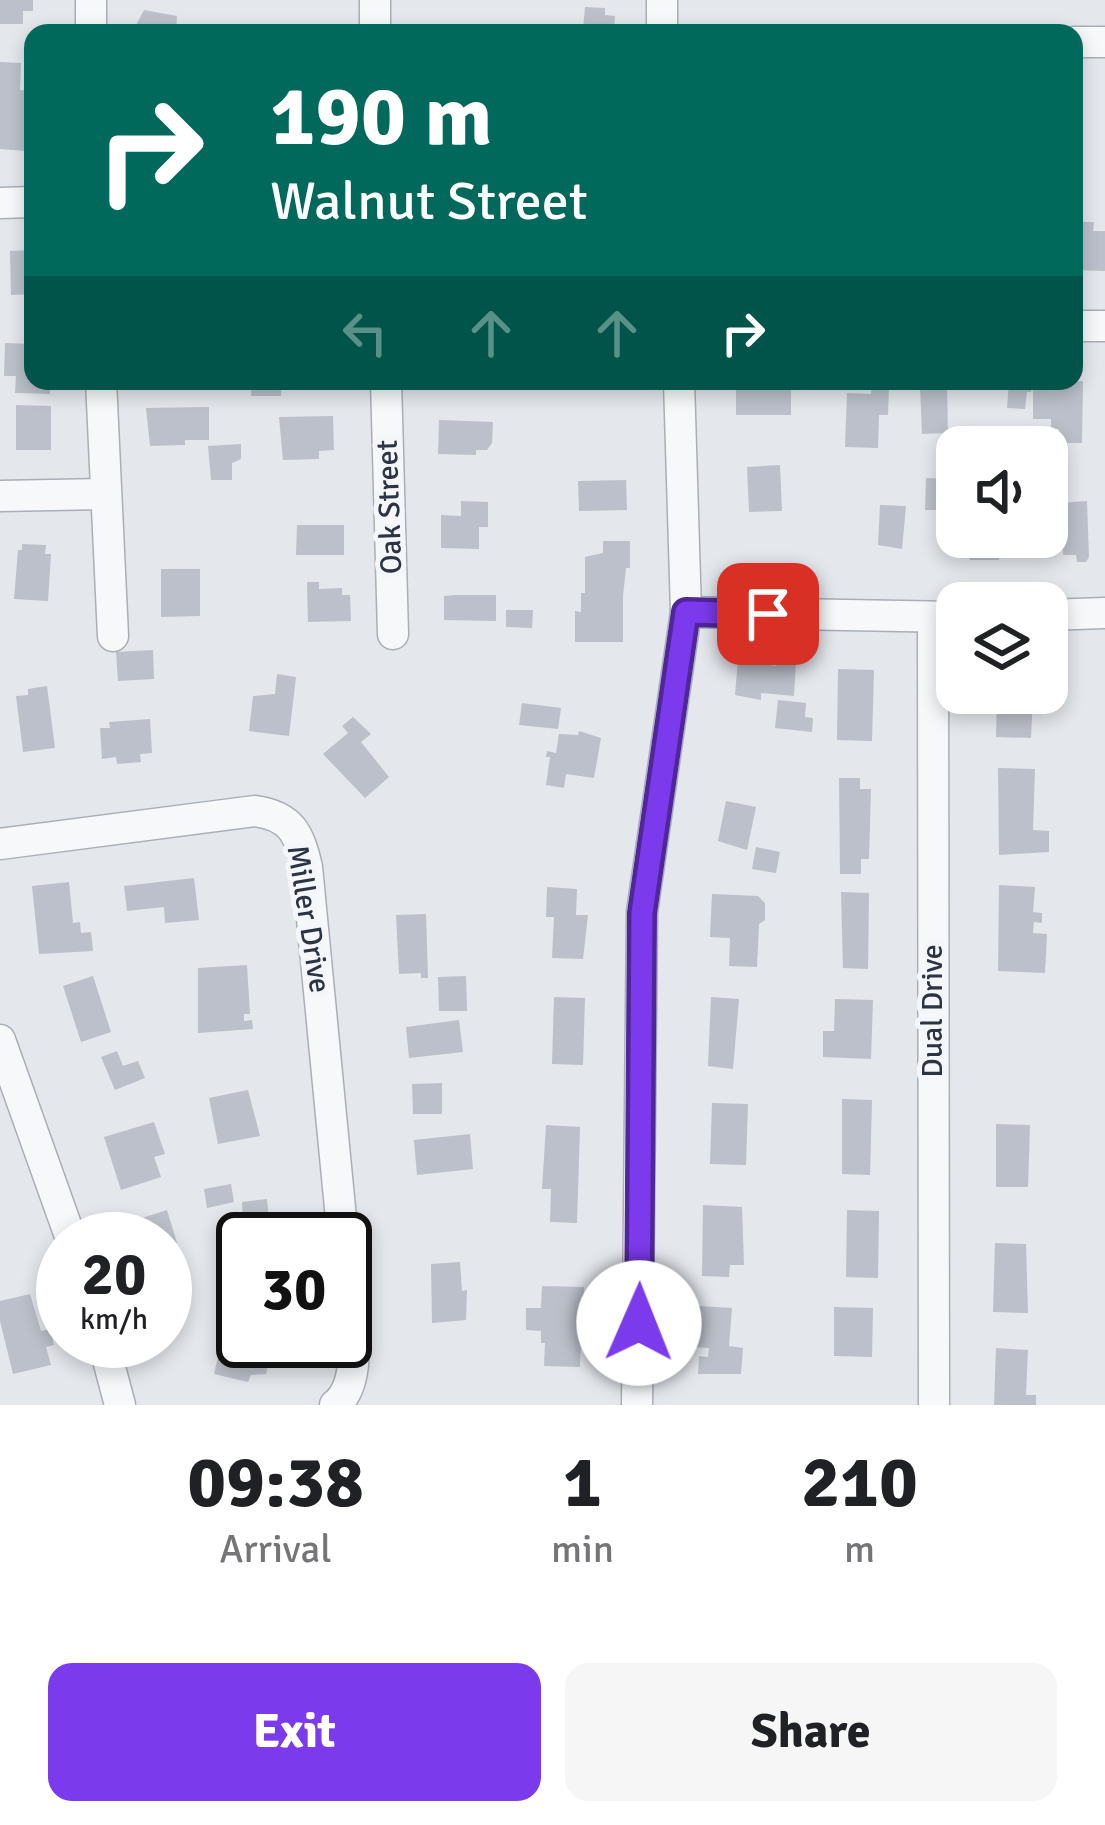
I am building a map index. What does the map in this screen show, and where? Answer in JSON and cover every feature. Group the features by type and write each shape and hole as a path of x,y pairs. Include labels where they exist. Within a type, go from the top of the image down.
{"street":[{"path":"101,390 113,636"},
{"name":"Oak Street","path":"386,390 393,634"},
{"path":"638,1405 642,913 686,612 679,390"},
{"path":"0,496 104,494"},
{"path":"686,612 936,617"},
{"path":"1068,614 1105,613"},
{"name":"Dual Drive","path":"934,1405 944,714"},
{"name":"Miller Drive","path":"0,844 255,812 275,814 296,831 309,887 340,1212"},
{"path":"0,1040 61,1212"},
{"path":"110,1368 120,1405"},
{"path":"335,1405 346,1396 355,1368"}],"building":[{"path":"0,0 33,0 33,11 23,11 23,24 0,24"},
{"path":"585,7 605,8 605,15 615,16 615,24 584,24"},
{"path":"144,10 177,16 177,24 137,24"},
{"path":"0,62 21,63 24,151 0,149"},
{"path":"1083,222 1094,222 1093,231 1105,231 1105,271 1083,270"},
{"path":"24,250 24,294 11,295 10,251"},
{"path":"5,343 24,344 24,390 50,390 50,394 15,393 16,376 4,376"},
{"path":"251,390 281,390 281,396 251,396"},
{"path":"736,390 791,390 791,415 736,415"},
{"path":"871,390 889,390 888,415 879,415 878,448 845,447 847,393 871,394"},
{"path":"920,390 947,390 948,426 936,426 936,433 922,434"},
{"path":"1008,390 1031,390 1025,409 1007,408"},
{"path":"1033,390 1083,390 1082,443 1068,443 1068,426 1051,426 1051,419 1033,419"},
{"path":"16,405 51,406 51,450 16,450"},
{"path":"209,407 209,440 150,446 146,408"},
{"path":"333,416 334,450 319,451 319,459 283,460 279,417"},
{"path":"439,420 493,422 492,443 487,450 476,450 476,455 438,454"},
{"path":"241,444 241,459 232,463 232,480 211,480 208,446"},
{"path":"780,465 782,511 749,512 747,467"},
{"path":"926,478 936,478 936,510 925,510"},
{"path":"626,480 627,510 579,511 578,481"},
{"path":"461,501 488,502 488,527 479,527 479,549 441,548 441,515 461,516"},
{"path":"1087,501 1086,562 1068,555 1068,502"},
{"path":"880,505 906,506 902,549 878,545"},
{"path":"297,525 344,525 344,555 296,555"},
{"path":"603,541 630,541 623,642 575,642 575,611 581,612 581,593 585,593 585,557 603,553"},
{"path":"22,544 46,545 45,554 51,554 48,601 14,599"},
{"path":"161,569 200,569 200,616 161,617"},
{"path":"307,582 319,582 319,589 342,588 342,595 350,595 351,621 308,622"},
{"path":"496,595 496,621 444,620 444,596"},
{"path":"506,610 533,610 532,628 506,627"},
{"path":"153,650 154,679 118,681 116,652"},
{"path":"738,660 776,666 777,661 796,662 794,696 761,693 761,700 735,695"},
{"path":"838,669 874,670 872,741 837,740"},
{"path":"277,674 296,677 289,736 249,731 253,696 275,694"},
{"path":"47,686 55,748 23,752 16,696"},
{"path":"778,700 806,703 805,717 813,718 812,732 775,728"},
{"path":"522,703 561,708 558,729 519,725"},
{"path":"997,714 1032,714 1031,738 996,737"},
{"path":"353,717 371,734 361,742 389,777 365,798 323,754 348,733 342,726"},
{"path":"150,719 152,753 140,754 141,762 117,764 116,757 102,759 100,728 110,728 109,722"},
{"path":"579,731 601,738 594,778 566,774 564,788 546,785 547,751 556,753 559,734 578,735"},
{"path":"998,768 1035,769 1033,830 1049,831 1049,852 999,855"},
{"path":"839,778 860,778 860,789 871,789 869,859 861,859 861,874 840,874"},
{"path":"726,801 756,807 747,850 718,841"},
{"path":"756,847 780,852 776,873 752,869"},
{"path":"194,878 199,920 165,923 164,907 127,911 124,886"},
{"path":"69,882 73,923 80,922 81,933 91,932 93,951 39,954 32,886"},
{"path":"999,885 1035,887 1033,912 1042,913 1042,923 1034,922 1033,933 1047,934 1045,973 998,971"},
{"path":"547,887 577,889 576,915 588,915 583,959 552,958 554,917 546,917"},
{"path":"841,892 869,893 868,969 843,968"},
{"path":"712,894 758,896 765,903 757,967 729,966 730,938 710,937"},
{"path":"426,914 428,978 421,978 421,973 399,974 396,915"},
{"path":"247,965 250,1014 244,1014 244,1021 252,1020 253,1029 198,1033 198,968"},
{"path":"93,976 111,1032 81,1042 63,986"},
{"path":"466,976 467,1011 439,1011 438,977"},
{"path":"554,997 585,998 583,1065 552,1064"},
{"path":"711,997 739,999 733,1069 708,1066"},
{"path":"835,999 873,1000 871,1059 823,1057 823,1031 834,1031"},
{"path":"459,1020 463,1052 409,1058 406,1027"},
{"path":"117,1051 123,1066 138,1061 145,1078 115,1090 101,1057"},
{"path":"442,1083 442,1114 413,1114 412,1084"},
{"path":"248,1090 260,1136 218,1144 209,1098"},
{"path":"842,1099 872,1100 870,1175 842,1174"},
{"path":"712,1103 748,1104 746,1165 710,1164"},
{"path":"154,1122 165,1154 154,1157 161,1177 121,1190 104,1137"},
{"path":"996,1124 1030,1125 1028,1187 996,1187"},
{"path":"546,1125 580,1127 577,1223 550,1222 551,1189 542,1189"},
{"path":"470,1134 473,1169 417,1175 414,1140"},
{"path":"231,1184 234,1202 207,1208 204,1189"},
{"path":"267,1199 268,1212 243,1212 242,1202"},
{"path":"703,1205 742,1207 744,1265 730,1265 729,1277 702,1276"},
{"path":"847,1210 879,1211 878,1278 846,1277"},
{"path":"995,1243 1026,1244 1028,1313 993,1312"},
{"path":"460,1262 462,1291 467,1290 466,1320 432,1323 431,1264"},
{"path":"542,1286 584,1287 586,1339 581,1338 580,1367 544,1366 541,1331 526,1330 526,1308 541,1308"},
{"path":"30,1294 36,1314 38,1368 13,1374 0,1301"},
{"path":"699,1306 732,1308 729,1346 743,1348 741,1374 698,1374 699,1356 708,1357 709,1348 695,1347"},
{"path":"834,1307 873,1308 872,1357 834,1356"},
{"path":"996,1348 1028,1350 1026,1395 1036,1395 1036,1405 994,1405"},
{"path":"216,1366 267,1368 266,1374 251,1375 248,1382 214,1374"}],"route":[{"path":"639,1323 642,913 686,612 768,614"}]}
